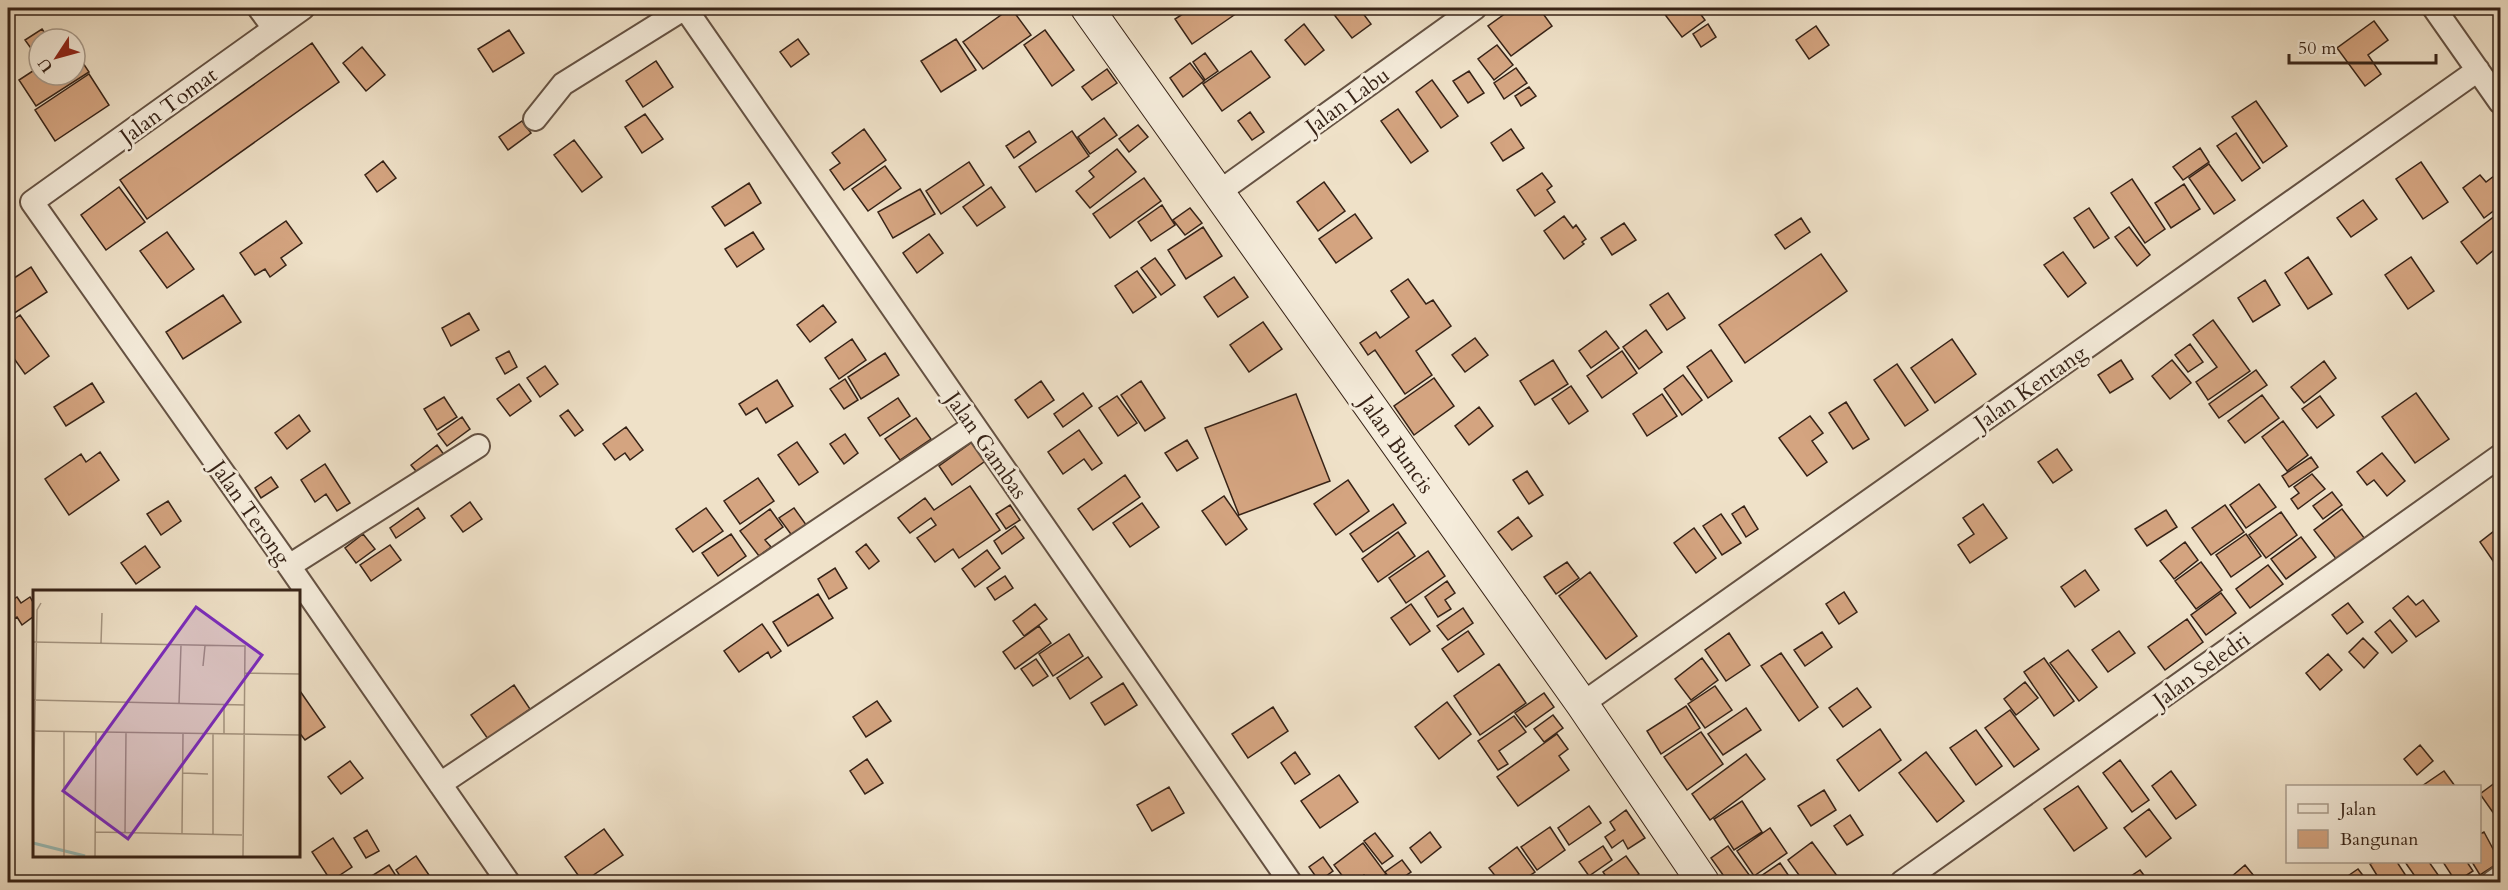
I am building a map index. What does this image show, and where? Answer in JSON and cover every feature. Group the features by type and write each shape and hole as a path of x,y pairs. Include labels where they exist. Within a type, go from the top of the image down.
{"street":[{"path":"259,8 274,28"},
{"name":"Jalan Tomat","path":"32,202 303,8"},
{"name":"Jalan Buncis","path":"1087,8 1582,704 1703,882"},
{"name":"Jalan Labu","path":"1219,192 1475,8"},
{"path":"2434,8 2500,102"},
{"path":"534,119 562,84 689,9"},
{"name":"Jalan Gambas","path":"689,9 1290,882"},
{"name":"Jalan Kentang","path":"1582,704 2478,70"},
{"name":"Jalan Terong","path":"32,202 289,566 508,882"},
{"path":"440,784 974,426"},
{"path":"289,566 478,446"},
{"name":"Jalan Seledri","path":"1902,882 2500,456"},
{"path":"2493,882 2500,878"}],"building":[{"path":"1011,8 1031,35 983,69 963,42"},
{"path":"1192,8 1237,8 1240,11 1192,44 1175,19"},
{"path":"1329,8 1359,8 1371,24 1352,38"},
{"path":"1513,8 1539,8 1552,26 1511,56 1488,26"},
{"path":"1660,8 1696,8 1705,20 1682,37"},
{"path":"2374,21 2388,40 2368,55 2381,74 2365,86 2337,48"},
{"path":"1304,24 1324,50 1305,65 1285,40"},
{"path":"1708,24 1716,37 1701,47 1693,34"},
{"path":"1816,26 1829,45 1809,59 1796,40"},
{"path":"509,30 524,53 493,72 478,49"},
{"path":"1045,30 1074,70 1052,86 1024,45"},
{"path":"798,39 809,54 791,67 780,52"},
{"path":"956,39 976,70 941,92 921,61"},
{"path":"312,43 339,82 147,219 120,180"},
{"path":"1497,45 1513,65 1494,80 1478,59"},
{"path":"362,47 385,75 366,91 343,63"},
{"path":"1251,51 1270,77 1222,111 1203,84"},
{"path":"1205,53 1218,71 1205,80 1193,62"},
{"path":"656,61 673,87 643,107 626,81"},
{"path":"1190,63 1204,81 1183,97 1170,78"},
{"path":"1516,68 1527,83 1504,99 1494,83"},
{"path":"1107,69 1117,83 1092,100 1082,87"},
{"path":"1469,71 1484,93 1468,103 1453,81"},
{"path":"89,74 109,105 55,141 35,110 70,87 87,87"},
{"path":"27,75 27,87 66,87 36,106 19,80"},
{"path":"1432,80 1458,116 1441,128 1416,92"},
{"path":"1529,87 1536,96 1521,106 1515,96"},
{"path":"2256,101 2287,146 2263,163 2232,117"},
{"path":"1398,109 1428,151 1411,163 1381,121"},
{"path":"1250,112 1264,132 1252,140 1238,121"},
{"path":"645,114 663,139 642,153 625,127"},
{"path":"1104,118 1117,135 1090,154 1078,137"},
{"path":"522,121 531,133 508,150 499,137"},
{"path":"1138,125 1148,137 1129,152 1119,139"},
{"path":"864,129 886,160 844,190 830,170 840,163 832,153"},
{"path":"1511,129 1524,148 1503,161 1491,143"},
{"path":"1029,131 1036,142 1014,158 1006,146"},
{"path":"1072,131 1089,156 1036,192 1019,167"},
{"path":"2236,133 2260,168 2242,181 2217,146"},
{"path":"574,140 602,177 582,192 554,155"},
{"path":"2200,148 2209,162 2183,180 2173,167"},
{"path":"1117,149 1136,172 1090,208 1076,191 1094,177 1089,171"},
{"path":"383,161 396,178 377,192 365,175"},
{"path":"969,162 984,185 941,214 926,191"},
{"path":"2421,162 2448,202 2423,219 2396,179"},
{"path":"2209,164 2235,200 2214,214 2189,178"},
{"path":"885,166 901,188 868,211 852,189"},
{"path":"1542,173 1552,186 1547,190 1555,202 1535,216 1517,190"},
{"path":"2480,175 2486,182 2494,176 2500,184 2500,206 2484,218 2463,188"},
{"path":"1144,178 1161,201 1110,238 1093,214"},
{"path":"2132,179 2165,229 2145,243 2111,193"},
{"path":"1324,182 1345,211 1318,231 1297,202"},
{"path":"749,183 761,203 725,226 712,207"},
{"path":"2184,184 2200,209 2171,228 2155,203"},
{"path":"119,187 145,222 106,250 81,215"},
{"path":"991,187 1005,207 977,226 963,207"},
{"path":"920,189 935,214 893,238 878,212"},
{"path":"2363,200 2377,219 2351,237 2337,218"},
{"path":"1162,205 1175,225 1151,241 1138,222"},
{"path":"1190,208 1202,223 1185,235 1173,220"},
{"path":"2089,208 2109,238 2094,248 2074,218"},
{"path":"2500,212 2500,245 2477,264 2461,242"},
{"path":"1355,214 1372,238 1336,263 1319,239"},
{"path":"1564,216 1573,228 1576,225 1586,239 1582,242 1584,244 1564,259 1544,231"},
{"path":"1801,218 1810,232 1785,249 1775,235"},
{"path":"286,221 302,243 281,258 286,265 270,277 265,269 255,275 240,253"},
{"path":"1624,223 1636,240 1612,255 1601,238"},
{"path":"1203,227 1222,256 1186,279 1168,250"},
{"path":"2129,227 2150,255 2137,266 2115,237"},
{"path":"167,232 194,269 167,288 140,251"},
{"path":"753,232 764,249 737,267 725,249"},
{"path":"929,234 943,253 917,273 903,253"},
{"path":"2063,252 2086,283 2068,297 2044,265"},
{"path":"1821,254 1847,291 1745,363 1719,325"},
{"path":"2308,257 2332,294 2308,309 2285,273"},
{"path":"2411,257 2434,291 2408,309 2385,275"},
{"path":"1155,258 1175,285 1161,295 1141,268"},
{"path":"31,267 47,292 13,314 8,306 8,282"},
{"path":"1137,271 1156,297 1133,313 1115,286"},
{"path":"1234,277 1248,297 1218,317 1204,297"},
{"path":"1408,279 1426,304 1433,300 1451,326 1416,351 1432,375 1405,394 1375,350 1368,355 1360,343 1376,332 1380,338 1409,317 1391,291"},
{"path":"2265,280 2280,305 2253,322 2238,298"},
{"path":"1668,293 1685,318 1667,330 1650,305"},
{"path":"223,295 241,322 183,359 166,332"},
{"path":"823,305 836,322 810,342 797,325"},
{"path":"469,313 479,330 451,346 442,328"},
{"path":"20,315 49,356 25,374 8,350 8,324"},
{"path":"2213,320 2250,371 2208,400 2196,382 2217,367 2193,335"},
{"path":"1263,322 1282,349 1249,372 1230,345"},
{"path":"1646,330 1662,352 1639,369 1623,347"},
{"path":"1606,331 1619,348 1591,368 1579,351"},
{"path":"1475,338 1488,355 1465,372 1452,355"},
{"path":"852,339 866,360 839,379 825,358"},
{"path":"1952,339 1976,374 1935,403 1911,368"},
{"path":"2190,344 2203,362 2188,372 2175,355"},
{"path":"1711,350 1732,381 1708,398 1687,367"},
{"path":"509,351 517,367 505,374 496,358"},
{"path":"1622,351 1637,373 1602,398 1587,376"},
{"path":"885,353 899,375 861,399 848,377"},
{"path":"1553,360 1568,384 1535,405 1520,381"},
{"path":"2121,360 2133,379 2110,393 2098,375"},
{"path":"2172,360 2191,383 2170,399 2152,376"},
{"path":"2324,361 2336,378 2304,403 2291,387"},
{"path":"1897,364 1928,410 1905,426 1874,380"},
{"path":"545,366 558,384 540,397 527,378"},
{"path":"2256,370 2267,385 2219,418 2209,404"},
{"path":"1683,375 1702,400 1682,415 1664,389"},
{"path":"1434,378 1454,406 1414,435 1394,406"},
{"path":"845,379 858,400 844,409 830,389"},
{"path":"777,380 793,406 766,423 757,408 746,415 739,404"},
{"path":"1041,381 1054,400 1028,418 1015,400"},
{"path":"1141,381 1165,418 1145,431 1121,395"},
{"path":"92,383 104,402 66,426 54,407"},
{"path":"519,384 531,401 510,416 497,399"},
{"path":"1571,386 1588,411 1569,424 1552,399"},
{"path":"1083,393 1092,406 1063,427 1054,414"},
{"path":"2416,393 2449,439 2415,463 2382,417"},
{"path":"1296,394 1330,481 1239,515 1205,428"},
{"path":"1662,394 1677,416 1647,436 1633,414"},
{"path":"2262,395 2279,418 2245,443 2228,421"},
{"path":"1117,396 1137,423 1118,436 1099,408"},
{"path":"2320,396 2334,415 2317,428 2302,409"},
{"path":"444,397 457,417 437,430 424,409"},
{"path":"898,398 910,416 880,436 868,418"},
{"path":"1846,402 1869,439 1853,449 1829,413"},
{"path":"1479,407 1493,426 1469,445 1455,426"},
{"path":"568,410 583,430 575,436 560,416"},
{"path":"299,415 310,431 287,449 275,433"},
{"path":"1810,416 1823,433 1812,441 1827,462 1807,476 1779,438"},
{"path":"462,417 470,429 447,446 438,434"},
{"path":"916,418 931,439 900,460 885,439"},
{"path":"2283,421 2308,455 2287,471 2262,437"},
{"path":"626,427 643,450 630,460 625,453 615,460 603,444"},
{"path":"1079,430 1102,463 1092,470 1084,459 1063,474 1048,452"},
{"path":"845,434 858,453 844,464 830,444"},
{"path":"975,440 988,459 952,485 939,466"},
{"path":"1187,440 1198,458 1177,471 1165,453"},
{"path":"797,442 818,472 799,485 778,455"},
{"path":"437,445 445,456 420,476 411,465"},
{"path":"2057,449 2072,470 2053,483 2038,462"},
{"path":"100,452 119,480 69,515 45,479 81,454 86,462"},
{"path":"2382,453 2405,481 2387,496 2374,480 2367,485 2357,472"},
{"path":"2311,457 2318,467 2289,487 2282,476"},
{"path":"325,464 350,503 337,511 326,494 315,502 301,480"},
{"path":"1527,471 1543,495 1529,504 1513,480"},
{"path":"2312,474 2325,489 2298,509 2291,499 2299,493 2294,487"},
{"path":"1125,475 1140,497 1093,530 1078,509"},
{"path":"271,477 278,487 261,498 255,488"},
{"path":"758,478 774,501 740,524 724,501"},
{"path":"1348,480 1369,511 1336,535 1314,504"},
{"path":"2259,484 2276,507 2246,528 2230,505"},
{"path":"970,486 1000,530 959,558 953,549 935,562 917,538 936,525 931,518 910,533 898,518 925,498 934,510"},
{"path":"2332,492 2342,505 2323,519 2313,506"},
{"path":"1224,496 1247,529 1226,545 1202,511"},
{"path":"168,501 181,521 161,535 147,514"},
{"path":"470,502 482,519 463,532 451,516"},
{"path":"1142,503 1159,527 1130,547 1113,523"},
{"path":"1393,504 1406,523 1363,552 1350,534"},
{"path":"1983,504 2007,538 1970,563 1958,545 1974,534 1963,518"},
{"path":"1010,505 1020,520 1006,529 996,514"},
{"path":"2225,505 2244,532 2211,555 2192,528"},
{"path":"1744,506 1758,529 1746,537 1732,514"},
{"path":"418,508 425,518 396,538 390,528"},
{"path":"706,508 723,531 693,552 676,529"},
{"path":"794,508 807,526 793,537 779,518"},
{"path":"770,509 783,527 765,540 771,547 759,556 740,531"},
{"path":"2342,509 2365,539 2337,560 2314,530"},
{"path":"2166,510 2177,527 2147,546 2135,529"},
{"path":"2281,512 2297,535 2266,558 2249,535"},
{"path":"1721,514 1741,543 1722,555 1703,526"},
{"path":"1518,517 1532,536 1512,550 1498,532"},
{"path":"1015,526 1024,538 1002,554 994,541"},
{"path":"1694,528 1716,558 1696,573 1674,543"},
{"path":"2498,528 2500,532 2500,571 2480,542"},
{"path":"1398,532 1415,556 1378,582 1362,559"},
{"path":"363,534 375,549 356,563 345,548"},
{"path":"731,534 746,556 718,576 702,553"},
{"path":"2246,534 2261,556 2231,577 2216,555"},
{"path":"2301,537 2316,557 2286,579 2271,559"},
{"path":"2185,542 2198,560 2174,579 2160,561"},
{"path":"866,544 879,561 869,569 856,552"},
{"path":"390,545 401,560 371,581 360,565"},
{"path":"145,546 160,567 136,584 121,563"},
{"path":"987,550 1000,568 975,587 962,569"},
{"path":"1428,551 1445,576 1406,603 1389,578"},
{"path":"1567,562 1579,578 1556,594 1544,577"},
{"path":"2201,562 2222,590 2196,609 2175,581"},
{"path":"2268,565 2283,584 2250,608 2236,589"},
{"path":"835,568 847,588 829,599 818,579"},
{"path":"2085,570 2099,590 2075,607 2061,587"},
{"path":"1590,572 1637,636 1606,659 1559,596"},
{"path":"1005,576 1013,588 995,600 987,588"},
{"path":"1447,581 1455,593 1445,600 1451,609 1438,617 1425,597"},
{"path":"1844,592 1857,612 1839,624 1826,604"},
{"path":"2221,593 2236,613 2206,635 2191,615"},
{"path":"818,594 833,618 788,646 773,622"},
{"path":"2408,596 2416,605 2423,600 2439,621 2416,637 2393,608"},
{"path":"17,597 21,603 30,597 33,602 33,617 22,625 17,617 10,621 8,603"},
{"path":"2348,603 2363,622 2347,634 2332,615"},
{"path":"1035,604 1047,619 1024,636 1013,621"},
{"path":"1411,604 1430,631 1410,645 1391,618"},
{"path":"1463,608 1473,623 1448,640 1437,626"},
{"path":"2187,619 2203,642 2165,670 2148,647"},
{"path":"2390,620 2407,641 2392,653 2375,632"},
{"path":"762,624 781,651 771,658 768,652 739,672 724,651"},
{"path":"1039,626 1051,643 1015,669 1003,652"},
{"path":"1468,631 1484,654 1458,672 1442,649"},
{"path":"2119,631 2135,653 2108,672 2092,650"},
{"path":"1822,632 1832,647 1805,666 1794,650"},
{"path":"1729,633 1750,665 1726,681 1705,650"},
{"path":"1069,634 1083,656 1053,676 1039,654"},
{"path":"2363,638 2378,653 2364,668 2349,652"},
{"path":"2068,650 2097,687 2079,701 2050,663"},
{"path":"1781,653 1818,707 1799,721 1761,666"},
{"path":"2328,654 2342,670 2320,690 2306,673"},
{"path":"1088,657 1102,677 1070,699 1057,678"},
{"path":"1702,658 1718,680 1691,700 1675,679"},
{"path":"2044,658 2074,701 2054,716 2024,672"},
{"path":"1036,659 1048,676 1033,686 1021,669"},
{"path":"1499,664 1526,703 1480,735 1454,696"},
{"path":"2025,682 2038,698 2016,715 2004,699"},
{"path":"1123,683 1137,705 1105,725 1091,703"},
{"path":"514,685 530,709 488,739 471,715"},
{"path":"1715,686 1732,710 1705,728 1688,704"},
{"path":"1857,688 1871,707 1843,727 1829,708"},
{"path":"300,691 325,727 305,740 300,734"},
{"path":"1544,693 1554,707 1526,727 1515,713"},
{"path":"877,701 891,721 866,737 853,717"},
{"path":"1447,702 1471,734 1439,759 1415,727"},
{"path":"1686,706 1700,728 1661,754 1647,731"},
{"path":"1273,707 1288,731 1248,758 1232,734"},
{"path":"1746,708 1761,730 1723,755 1708,734"},
{"path":"2010,710 2039,749 2014,767 1985,728"},
{"path":"1553,715 1563,728 1544,742 1534,729"},
{"path":"1514,716 1526,732 1499,751 1508,764 1498,770 1478,741"},
{"path":"1880,729 1901,760 1859,791 1837,760"},
{"path":"1976,730 2002,766 1976,785 1950,748"},
{"path":"1701,732 1723,764 1687,790 1664,757"},
{"path":"1557,734 1568,749 1559,756 1569,770 1518,806 1497,777"},
{"path":"2420,745 2433,761 2417,775 2404,759"},
{"path":"1295,752 1310,774 1295,784 1281,763"},
{"path":"1926,752 1964,801 1937,822 1899,773"},
{"path":"1746,754 1765,779 1710,820 1692,794"},
{"path":"867,759 883,783 865,794 850,771"},
{"path":"2120,760 2149,800 2132,812 2103,773"},
{"path":"350,761 363,778 341,794 328,777"},
{"path":"2171,771 2196,805 2176,819 2152,786"},
{"path":"2444,771 2454,785 2423,785"},
{"path":"1339,775 1358,802 1320,828 1301,801"},
{"path":"2496,782 2500,788 2499,821 2481,795"},
{"path":"2078,786 2107,828 2074,851 2044,809"},
{"path":"1169,787 1184,813 1152,831 1137,805"},
{"path":"1824,790 1836,810 1811,826 1798,806"},
{"path":"1742,801 1762,832 1734,850 1714,819"},
{"path":"1589,806 1601,823 1569,845 1558,828"},
{"path":"2149,809 2171,838 2146,857 2124,828"},
{"path":"1626,810 1645,838 1628,849 1623,840 1612,848 1605,837 1615,830 1610,822"},
{"path":"1850,815 1863,835 1847,845 1834,826"},
{"path":"1550,827 1565,850 1537,870 1521,847"},
{"path":"1770,828 1787,853 1754,876 1737,851"},
{"path":"604,829 623,855 583,882 565,857"},
{"path":"367,830 379,851 366,858 354,838"},
{"path":"1430,832 1441,847 1421,863 1410,848"},
{"path":"2484,832 2500,862 2480,875 2473,863 2481,863 2481,834"},
{"path":"1375,833 1393,856 1382,864 1364,841"},
{"path":"333,838 352,867 331,881 312,852"},
{"path":"1812,842 1838,877 1831,882 1804,882 1788,860"},
{"path":"1363,843 1386,874 1375,882 1370,882 1364,875 1354,882 1347,882 1334,865"},
{"path":"1603,846 1612,860 1589,876 1579,862"},
{"path":"1728,846 1750,876 1741,882 1728,882 1711,858"},
{"path":"1517,847 1535,872 1520,882 1500,882 1489,868"},
{"path":"416,856 431,878 424,882 404,882 396,870"},
{"path":"1626,856 1639,874 1627,882 1610,882 1603,872"},
{"path":"1323,857 1333,871 1319,881 1309,867"},
{"path":"1402,860 1411,872 1396,882 1392,882 1385,872"},
{"path":"1780,863 1793,882 1757,882 1755,880"},
{"path":"2398,863 2410,882 2381,882 2370,864"},
{"path":"2406,863 2430,863 2441,879 2436,882 2419,882"},
{"path":"2444,863 2468,863 2473,871 2456,882"},
{"path":"389,865 400,882 362,882"},
{"path":"2245,865 2259,882 2236,882 2231,877"},
{"path":"2358,869 2368,882 2344,882 2342,880"},
{"path":"2140,870 2149,882 2122,882"}]}
